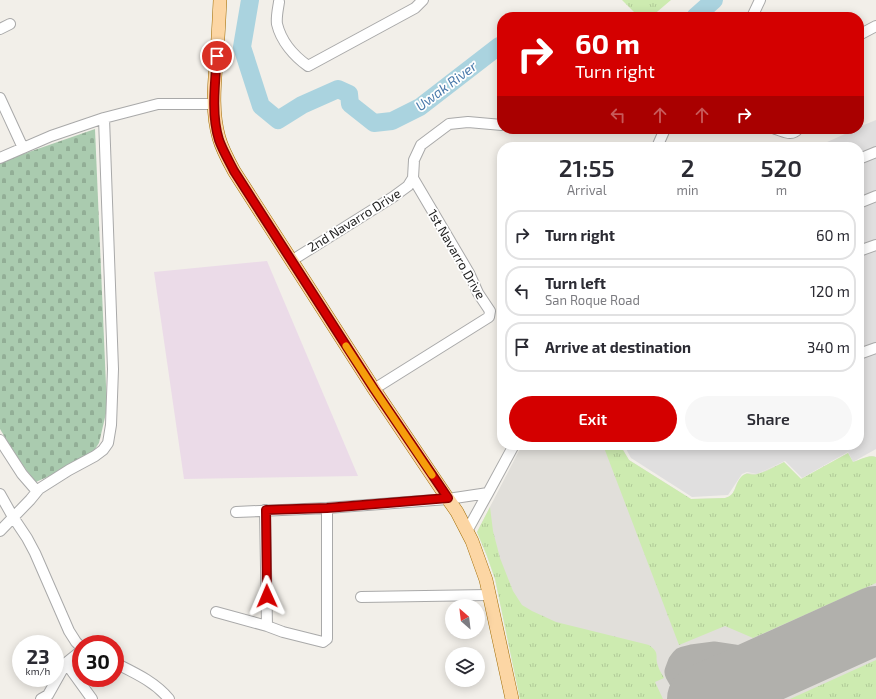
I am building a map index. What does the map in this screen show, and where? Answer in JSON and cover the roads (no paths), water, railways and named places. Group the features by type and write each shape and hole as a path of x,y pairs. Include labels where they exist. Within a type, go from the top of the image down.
{"main road":[{"path":"220,0 214,104 216,126 225,154 234,171 291,261 374,389 457,512 472,541 486,580 512,699"}],"street":[{"path":"279,2 277,23 283,40 308,66 415,8 423,0"},
{"path":"754,12 760,0"},
{"path":"0,29 10,24"},
{"path":"864,32 876,26"},
{"path":"0,98 23,148"},
{"path":"0,158 51,136 104,118 158,104 214,104"},
{"path":"0,531 39,489 95,456 103,450 108,443 111,425 113,369 104,118"},
{"name":"2nd Navarro Drive","path":"291,261 408,186 413,178 414,160 421,145 449,124 468,122 497,125"},
{"path":"864,158 876,152"},
{"name":"1st Navarro Drive","path":"374,389 489,317 490,313 478,293 469,273 413,178"},
{"path":"864,201 876,196"},
{"path":"864,249 876,245"},
{"path":"864,352 876,348"},
{"path":"0,440 22,474 35,489 39,489"},
{"path":"467,531 511,450"},
{"path":"236,512 327,508 448,498 488,493"},
{"path":"0,494 35,553 72,636"},
{"path":"216,612 323,642 326,639 327,508"},
{"path":"266,510 267,626"},
{"path":"361,597 489,595"},
{"path":"41,699 48,695 52,696 66,663 72,658"},
{"path":"66,663 92,699"},
{"path":"124,668 142,677 162,691 169,699"}],"waterway":[{"name":"Uwak River","path":"250,0 242,47 261,106 278,120 302,105 338,89 349,94 350,104 374,123 392,121 420,107 497,48"},
{"name":"Uwak River","path":"701,12 714,0"}]}
